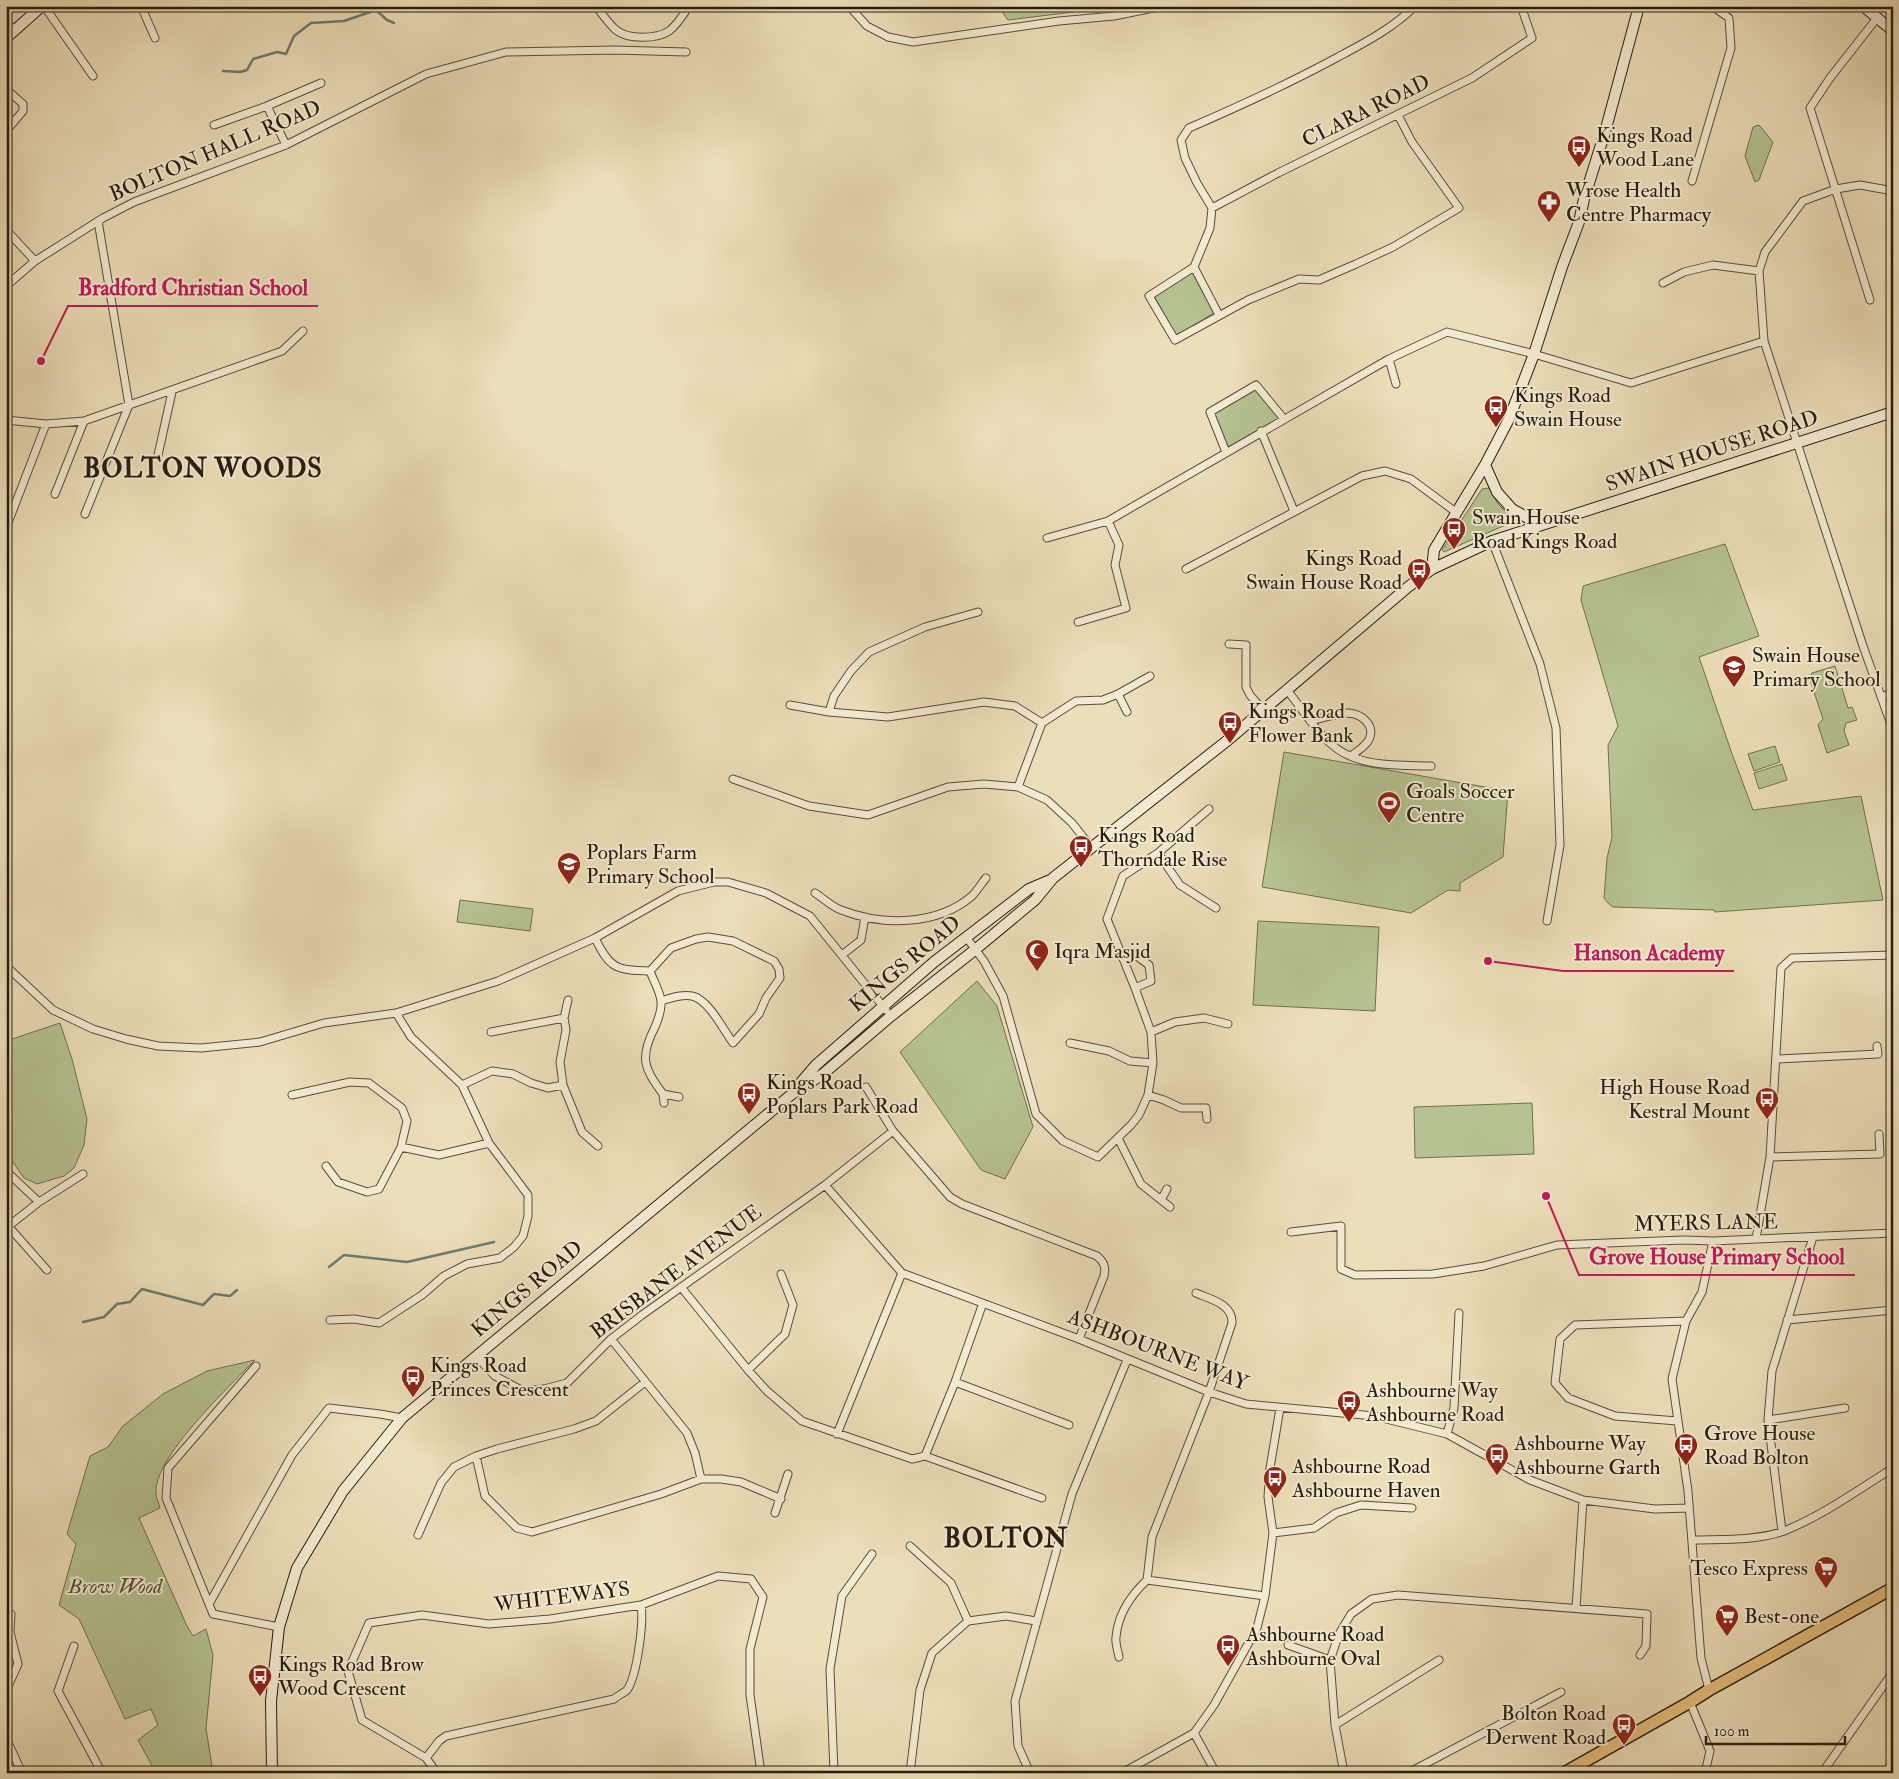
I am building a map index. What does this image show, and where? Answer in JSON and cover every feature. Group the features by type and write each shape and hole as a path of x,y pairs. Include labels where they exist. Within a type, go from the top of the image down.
{"main road":[{"path":"1564,1773 1892,1589"}],"street":[{"path":"6,38 43,6 93,76"},
{"path":"141,6 155,38"},
{"path":"596,6 617,31 638,37 658,35 669,31 690,6"},
{"path":"849,6 867,26 888,37 913,42 1059,21 1114,16 1163,6"},
{"path":"1398,115 1412,142 1459,208 1393,247 1319,280 1300,280 1280,286 1248,300 1175,340 1149,296 1194,267 1210,228 1212,208 1197,183 1186,158 1181,140 1189,128 1287,85 1378,35 1404,17 1415,6"},
{"name":"CLARA ROAD","path":"1212,208 1278,173 1472,78 1532,38 1521,6"},
{"path":"1432,569 1434,550 1485,465 1509,419 1534,354 1579,222 1639,6"},
{"path":"1692,182 1731,48 1729,18 1712,6"},
{"path":"1863,6 1893,30"},
{"path":"1870,300 1810,108 1830,78 1877,18"},
{"path":"6,22 15,31"},
{"name":"BOLTON HALL ROAD","path":"6,286 35,261 98,221 134,202 286,145 426,74 506,52 615,50 686,52"},
{"path":"214,125 267,106 321,83"},
{"path":"6,89 22,104 23,111 6,131"},
{"path":"267,106 286,145"},
{"path":"1893,191 1860,185 1836,188 1803,201 1765,252 1759,270 1764,341 1796,443 1893,730"},
{"path":"85,514 129,406 98,221"},
{"path":"6,236 9,233 35,261"},
{"path":"1663,283 1684,272 1713,265 1759,270"},
{"path":"1194,267 1219,315"},
{"path":"7,422 46,424 84,421 172,392 282,351 303,331"},
{"path":"1047,538 1108,521 1261,431 1389,359 1447,332 1534,354 1631,383 1764,341"},
{"path":"1389,359 1396,384"},
{"path":"1226,452 1210,412 1256,385 1284,419"},
{"path":"158,455 172,392"},
{"name":"SWAIN HOUSE ROAD","path":"1432,569 1492,541 1893,412"},
{"path":"55,494 84,421"},
{"path":"6,528 46,424"},
{"path":"1261,431 1294,512"},
{"path":"1485,465 1497,492 1512,509 1540,526"},
{"path":"1186,569 1362,476 1384,471 1411,479 1457,513"},
{"path":"1078,622 1126,608 1115,565 1119,545 1108,521"},
{"path":"1492,541 1540,664 1556,728 1560,845 1547,920"},
{"name":"KINGS ROAD","path":"792,1094 816,1065 882,1006 966,937 1029,889 1052,878 1196,765 1386,605 1432,569"},
{"path":"830,712 834,696 851,671 869,652 925,627 978,612"},
{"path":"1229,644 1246,645 1246,687 1250,696 1263,710"},
{"path":"1018,787 1042,723 1076,701 1103,700 1150,676"},
{"path":"1287,690 1310,721 1338,749 1350,756 1388,765 1431,766"},
{"path":"1881,697 1893,693"},
{"path":"1118,694 1127,712"},
{"path":"790,704 830,712 888,717 984,702 1015,706 1042,723"},
{"path":"1310,721 1349,713 1362,716 1369,725 1370,736 1365,744 1350,756"},
{"path":"733,779 809,806 868,815 948,787 984,784 1018,787 1048,800 1072,823 1091,847"},
{"path":"966,937 976,949 1002,996 1036,1114 1063,1141 1098,1157 1139,1114 1148,1095 1153,1063 1151,1032 1136,988 1107,919 1123,876 1158,854 1209,809"},
{"path":"1158,854 1180,885 1216,908"},
{"path":"815,893 839,910 865,917 890,920 921,920 952,910 972,896 986,878"},
{"name":"KINGS ROAD","path":"272,1773 271,1701 279,1627 297,1568 343,1491 402,1418 792,1094 823,1074 891,1016 1035,900 1052,878"},
{"path":"6,966 53,1010 93,1029 126,1039 158,1046 201,1048 260,1042 324,1023 396,1013 498,982 594,938 678,891 714,882 728,882 766,893 810,916 891,1016"},
{"path":"842,955 860,940 865,917"},
{"path":"594,938 605,959 625,970 650,971 671,948 696,939 708,937 733,941 774,961 779,969 780,978 766,998 759,1014 733,1043 709,1008 699,998 682,995 661,1001"},
{"path":"1134,954 1150,965 1151,981 1136,988"},
{"path":"1756,1239 1770,1157 1781,968 1792,958 1893,956"},
{"path":"650,971 661,1001 659,1018 646,1043 645,1062 652,1078 664,1094 664,1103"},
{"path":"568,1000 564,1018 566,1030 560,1062 563,1084 582,1132 598,1146"},
{"path":"330,1320 354,1319 378,1323 422,1295 444,1276 467,1264 500,1258 514,1247 523,1236 528,1216 528,1195 488,1143 462,1086 411,1037 396,1013"},
{"path":"491,1032 564,1018"},
{"path":"1151,1032 1175,1022 1204,1018 1228,1024"},
{"path":"1070,1043 1109,1051 1130,1061 1153,1063"},
{"path":"1776,1059 1878,1054 1877,1046"},
{"path":"462,1086 492,1071 514,1074 531,1083 548,1088 563,1084"},
{"path":"292,1095 350,1082 370,1083 402,1108 407,1121 401,1147 379,1188 367,1192 338,1182 326,1166"},
{"path":"866,1087 892,1131 950,1197 962,1204 1101,1259 1105,1267 1104,1276 1079,1339"},
{"path":"664,1094 679,1097"},
{"path":"1148,1095 1181,1108 1206,1108 1207,1119"},
{"name":"BRISBANE AVENUE","path":"476,1356 495,1376 523,1391 544,1389 567,1383 611,1339 825,1185 892,1131"},
{"path":"1770,1157 1880,1154 1879,1134"},
{"path":"1118,1138 1141,1184 1170,1207"},
{"path":"401,1147 438,1155 488,1143"},
{"path":"6,1171 39,1202"},
{"path":"47,1270 8,1228 39,1202 83,1174"},
{"name":"ASHBOURNE WAY","path":"825,1185 902,1273 1079,1339 1209,1392 1246,1404 1374,1416 1447,1434 1530,1480 1583,1500 1655,1509 1689,1508"},
{"path":"1161,1200 1167,1189"},
{"name":"MYERS LANE","path":"1291,1232 1340,1226 1341,1269 1355,1275 1433,1274 1484,1266 1556,1245 1684,1240 1713,1241 1893,1233"},
{"path":"1782,1531 1768,1420 1772,1371 1812,1237"},
{"path":"1709,1690 1701,1658 1688,1491 1672,1379 1686,1321 1702,1292 1713,1241"},
{"path":"837,1434 902,1273"},
{"path":"748,1370 785,1334 793,1305 781,1274"},
{"path":"681,1287 748,1370 767,1391 802,1422 912,1459 925,1456 1042,1498"},
{"path":"1118,1657 1115,1638 1122,1614 1132,1594 1147,1580 1152,1537 1209,1392 1232,1323 1232,1316 1227,1306 1196,1293"},
{"path":"925,1456 984,1303"},
{"path":"1787,1320 1893,1310"},
{"path":"1447,1434 1454,1408 1458,1313"},
{"path":"1677,1421 1616,1416 1568,1398 1555,1383 1560,1339 1574,1325 1686,1321"},
{"path":"611,1339 687,1433 695,1453 701,1479"},
{"path":"1030,1773 1018,1746 1014,1701 1072,1494 1127,1360"},
{"path":"256,1366 168,1468 166,1498 213,1614 279,1627"},
{"path":"418,1535 441,1483 454,1467 476,1456 574,1429 596,1421 645,1382"},
{"path":"955,1382 1069,1425"},
{"path":"209,1604 292,1455 329,1408 402,1418"},
{"path":"1122,1773 1194,1733 1214,1706 1257,1628 1265,1596 1273,1533 1268,1498 1270,1468 1280,1408"},
{"path":"1768,1420 1845,1408"},
{"path":"476,1456 486,1496 517,1528 532,1532 661,1494 701,1479 721,1479 740,1482 781,1499"},
{"path":"1693,1540 1749,1538 1782,1531 1812,1518 1893,1468"},
{"path":"775,1513 788,1474"},
{"path":"1576,1608 1583,1500"},
{"path":"1273,1533 1314,1528 1336,1513 1361,1505 1412,1508"},
{"path":"910,1546 951,1583 968,1621"},
{"path":"834,1773 830,1668 842,1596 872,1554"},
{"name":"WHITEWAYS","path":"437,1773 426,1758 362,1720 348,1671 369,1623 422,1615 489,1624 550,1619 641,1605 718,1576 751,1579 763,1597 750,1649 750,1695 761,1773"},
{"path":"1147,1580 1265,1596"},
{"path":"1344,1773 1335,1725 1330,1660 1339,1634 1351,1614 1372,1599 1398,1595 1647,1614 1646,1646 1640,1655"},
{"path":"426,1758 439,1741 446,1736 614,1699 626,1690 634,1672 643,1616 641,1605"},
{"path":"6,1691 18,1664 10,1632 11,1614"},
{"path":"910,1773 920,1690 932,1652 968,1621 1006,1616 1036,1621"},
{"path":"1288,1644 1330,1660"},
{"path":"74,1646 58,1691 102,1773"},
{"path":"1335,1725 1439,1660"},
{"path":"1822,1773 1893,1672"},
{"path":"1408,1773 1562,1692"},
{"path":"1690,1702 1710,1751 1705,1773"},
{"path":"1194,1733 1216,1773"},
{"path":"6,1738 22,1773"}],"green space":[{"path":"998,6 1123,6 1008,20"},
{"path":"1759,125 1773,142 1759,180 1755,182 1745,156 1753,127"},
{"path":"1192,272 1214,313 1176,336 1154,296"},
{"path":"1255,389 1279,418 1228,447 1214,413"},
{"path":"1489,488 1498,504 1510,516 1510,523 1444,552 1442,550 1482,489"},
{"name":"Swain House Primary School","path":"1725,544 1759,636 1699,657 1753,810 1861,796 1883,900 1715,912 1714,910 1613,907 1604,898 1607,858 1612,837 1608,745 1618,726 1581,600 1583,586"},
{"path":"1835,666 1848,708 1852,707 1857,720 1846,723 1844,731 1849,745 1827,753 1818,725 1823,719 1809,677 1812,673"},
{"path":"1775,746 1780,762 1754,771 1748,754"},
{"name":"Goals Soccer Centre","path":"1284,752 1508,791 1503,857 1460,883 1460,891 1448,890 1411,913 1262,887"},
{"path":"1782,764 1787,780 1759,789 1754,773"},
{"path":"460,900 533,909 530,931 457,922"},
{"path":"1258,921 1379,927 1375,1011 1253,1005"},
{"path":"977,981 997,1006 1033,1127 1005,1179 981,1170 900,1052"},
{"path":"60,1023 72,1059 87,1119 84,1145 74,1168 64,1176 37,1184 24,1178 6,1152 6,1041"},
{"path":"1532,1103 1534,1154 1415,1158 1414,1107"},
{"name":"Brow Wood","path":"255,1360 212,1404 179,1442 158,1478 156,1497 160,1508 139,1518 187,1626 193,1636 206,1629 213,1655 206,1728 213,1773 156,1773 138,1740 158,1725 151,1709 125,1719 79,1619 59,1605 76,1544 67,1534 90,1456 108,1447 123,1426 163,1394 207,1371"}],"waterway":[{"path":"223,71 240,72 247,70 253,59 277,52 286,54 294,36 311,23 344,21 376,10 387,20 394,23"},
{"path":"329,1267 344,1255 407,1262 494,1242"},
{"path":"83,1322 104,1317 117,1304 130,1302 142,1289 203,1305 214,1294 230,1296 237,1290"}],"place":[{"name":"Kings Road Wood Lane","path":"1579,168"},
{"name":"Wrose Health Centre Pharmacy","path":"1549,223"},
{"name":"Bradford Christian School","path":"41,361"},
{"name":"Kings Road Swain House","path":"1496,428"},
{"name":"Swain House Road Kings Road","path":"1454,550"},
{"name":"Kings Road Swain House Road","path":"1419,591"},
{"name":"Swain House Primary School","path":"1734,688"},
{"name":"Kings Road Flower Bank","path":"1230,744"},
{"name":"Goals Soccer Centre","path":"1389,824"},
{"name":"Kings Road Thorndale Rise","path":"1081,868"},
{"name":"Poplars Farm Primary School","path":"569,885"},
{"name":"Hanson Academy","path":"1488,961"},
{"name":"Iqra Masjid","path":"1037,972"},
{"name":"Kings Road Poplars Park Road","path":"749,1115"},
{"name":"High House Road Kestral Mount","path":"1767,1120"},
{"name":"Grove House Primary School","path":"1546,1196"},
{"name":"Kings Road Princes Crescent","path":"413,1398"},
{"name":"Ashbourne Way Ashbourne Road","path":"1349,1423"},
{"name":"Grove House Road Bolton","path":"1686,1466"},
{"name":"Ashbourne Way Ashbourne Garth","path":"1497,1476"},
{"name":"Ashbourne Road Ashbourne Haven","path":"1275,1499"},
{"name":"Tesco Express","path":"1826,1589"},
{"name":"Best-one","path":"1727,1637"},
{"name":"Ashbourne Road Ashbourne Oval","path":"1228,1667"},
{"name":"Kings Road Brow Wood Crescent","path":"260,1697"},
{"name":"Bolton Road Derwent Road","path":"1624,1746"}],"district":[{"name":"BOLTON WOODS","path":"203,469"},
{"name":"BOLTON","path":"1006,1539"}]}
